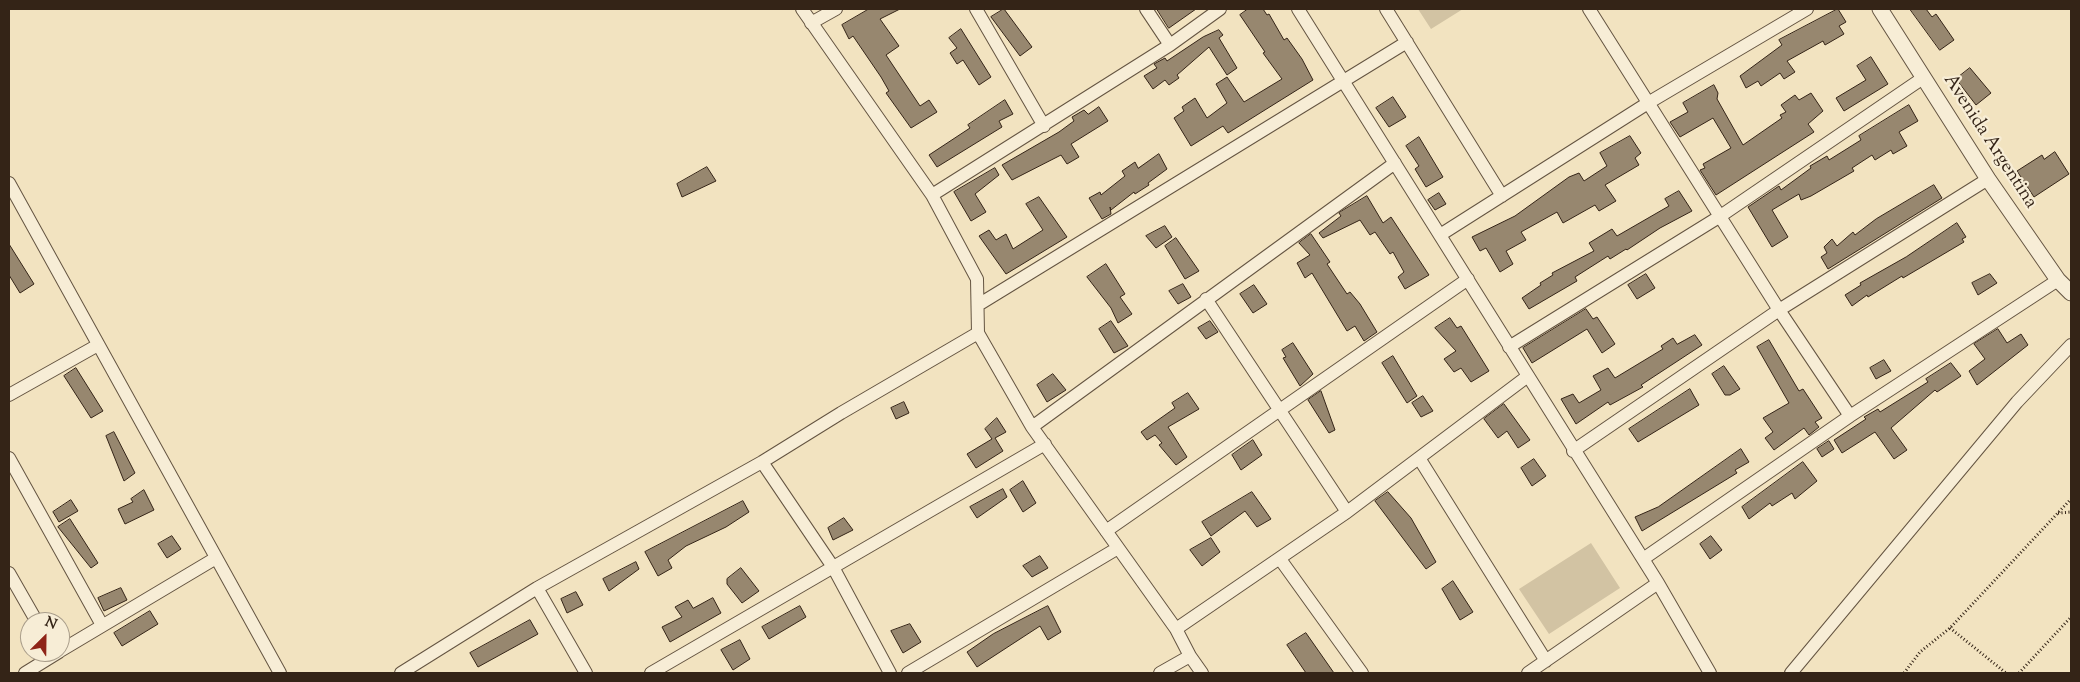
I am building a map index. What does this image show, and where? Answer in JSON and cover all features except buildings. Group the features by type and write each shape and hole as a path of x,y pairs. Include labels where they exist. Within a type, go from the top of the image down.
{"street":[{"path":"802,9 932,195 977,279 978,333 1032,427 1176,629 1190,656 1202,673"},
{"path":"811,23 836,9"},
{"path":"976,9 1044,126"},
{"path":"1146,9 1170,45"},
{"path":"932,195 1170,45 1220,9"},
{"path":"1298,9 1468,279 1573,451 1658,583 1710,673"},
{"path":"1386,9 1502,196"},
{"path":"1589,9 1719,217 1850,416"},
{"path":"1440,235 1648,103 1806,9"},
{"name":"Avenida Argentina","path":"1880,9 1988,179 2058,280 2071,293"},
{"path":"978,305 1407,42"},
{"path":"1509,346 1719,217 1923,78"},
{"path":"1032,427 1395,163"},
{"path":"1573,451 1779,310 1988,179"},
{"path":"9,183 280,673"},
{"path":"1106,531 1468,279"},
{"path":"1643,559 1850,416 2058,280"},
{"path":"1206,299 1278,411 1347,512"},
{"path":"401,673 537,588 762,462 841,413 978,333"},
{"path":"9,395 98,345"},
{"path":"1791,673 2016,402 2071,345"},
{"path":"1176,629 1347,512 1528,376"},
{"path":"651,673 1045,444"},
{"path":"9,458 102,625"},
{"path":"1419,458 1546,661"},
{"path":"762,462 833,567 890,673"},
{"path":"908,673 1118,548"},
{"path":"70,644 216,558"},
{"path":"1280,559 1362,673"},
{"path":"9,573 31,612"},
{"path":"1528,673 1658,583"},
{"path":"537,588 586,673"},
{"path":"1160,673 1190,656"},
{"path":"25,673 42,662"}],"path":[{"path":"1904,673 1920,652 1950,628 2071,499"},
{"path":"2057,513 2071,512"},
{"path":"2019,673 2071,618"},
{"path":"1950,628 2006,673"}],"shaded area":[{"path":"1418,9 1463,9 1431,29"},
{"path":"1591,543 1620,588 1549,634 1519,589"}]}
